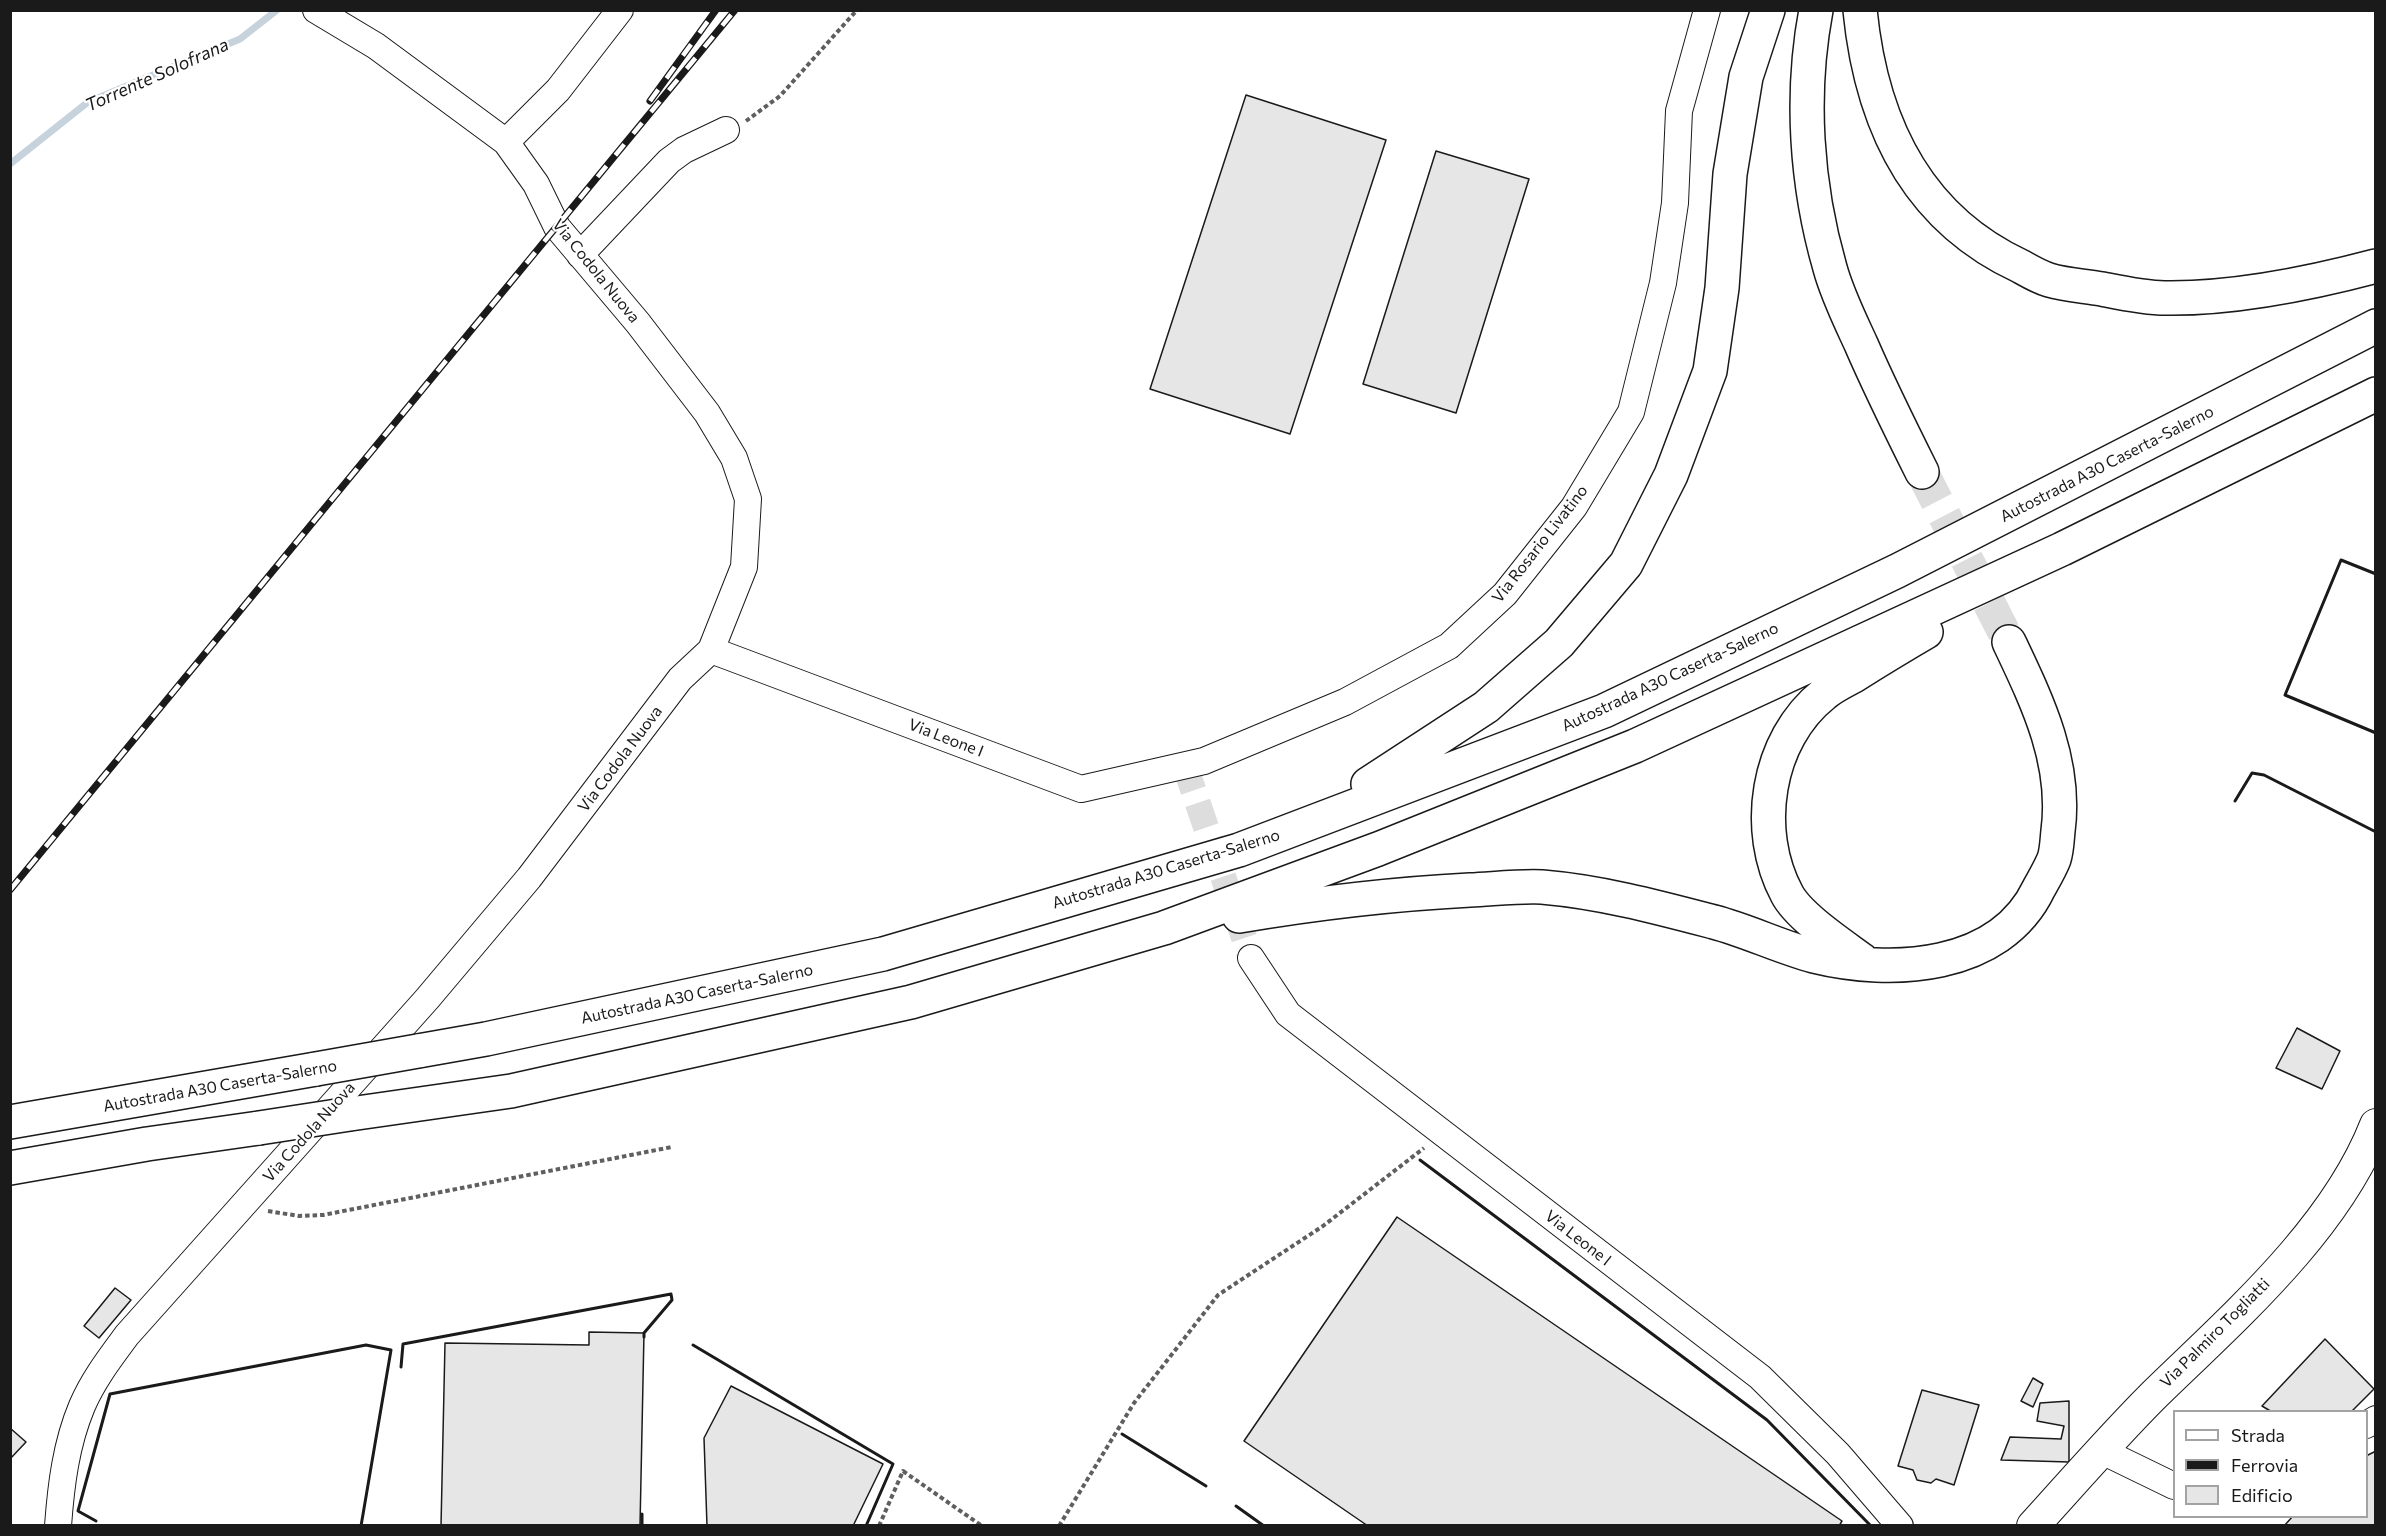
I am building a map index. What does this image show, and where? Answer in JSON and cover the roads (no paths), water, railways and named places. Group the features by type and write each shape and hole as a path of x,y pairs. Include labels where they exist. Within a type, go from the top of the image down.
{"highway":[{"path":"1239,850 1384,776 1486,707 1559,643 1626,564 1671,475 1710,371 1722,288 1732,163 1746,77 1768,10"},
{"path":"1816,10 1810,43 1806,110 1810,159 1830,269 1886,401 1922,472"},
{"path":"1860,10 1865,57 1879,106 1895,144 1919,186 1952,223 1993,254 2049,280 2163,298 2220,296 2287,286 2376,266"},
{"name":"Autostrada A30 Caserta-Salerno","path":"10,1122 498,1037 883,954 1239,850 1604,711 1897,571 2376,326"},
{"path":"10,1168 147,1144 511,1091 911,1002 1164,928 1378,849 1635,746 2062,549 2376,394"},
{"path":"1866,963 1823,932 1787,896 1771,854 1766,821 1773,778 1785,743 1824,694 2062,549"},
{"path":"1164,928 1313,904 1434,892 1539,887 1616,896 1719,923 1815,956 1866,963 1930,963 1987,944 2012,924 2036,895 2055,857 2062,803 2054,748 2035,696 2009,642"}],"main road":[{"name":"Via Palmiro Togliatti","path":"2033,1526 2152,1397 2232,1321 2306,1238 2344,1190 2376,1125"}],"street":[{"name":"Via Codola Nuova","path":"58,1526 61,1480 81,1407 98,1375 127,1335 427,999 529,878 680,679 711,650 744,567 748,499 734,458 707,413 638,323 557,227 536,184 506,142 376,46 316,10"},
{"path":"506,142 558,90 620,10"},
{"name":"Via Rosario Livatino","path":"1185,766 1204,761 1345,702 1449,646 1505,594 1574,507 1631,412 1663,283 1675,203 1679,111 1707,10"},
{"path":"580,255 669,161 684,150 726,130"},
{"name":"Via Leone I","path":"711,650 1081,789 1185,766"},
{"name":"Via Leone I","path":"1251,958 1288,1014 1760,1377 1838,1454 1900,1526"},
{"path":"2102,1451 2173,1485"}],"waterway":[{"name":"Torrente Solofrana","path":"10,164 88,102 240,39 277,10"}],"tunnel":[{"path":"1922,472 2009,642"},
{"path":"1185,766 1251,958"}],"railway":[{"path":"650,101 716,10"},
{"path":"10,890 735,10"}]}
